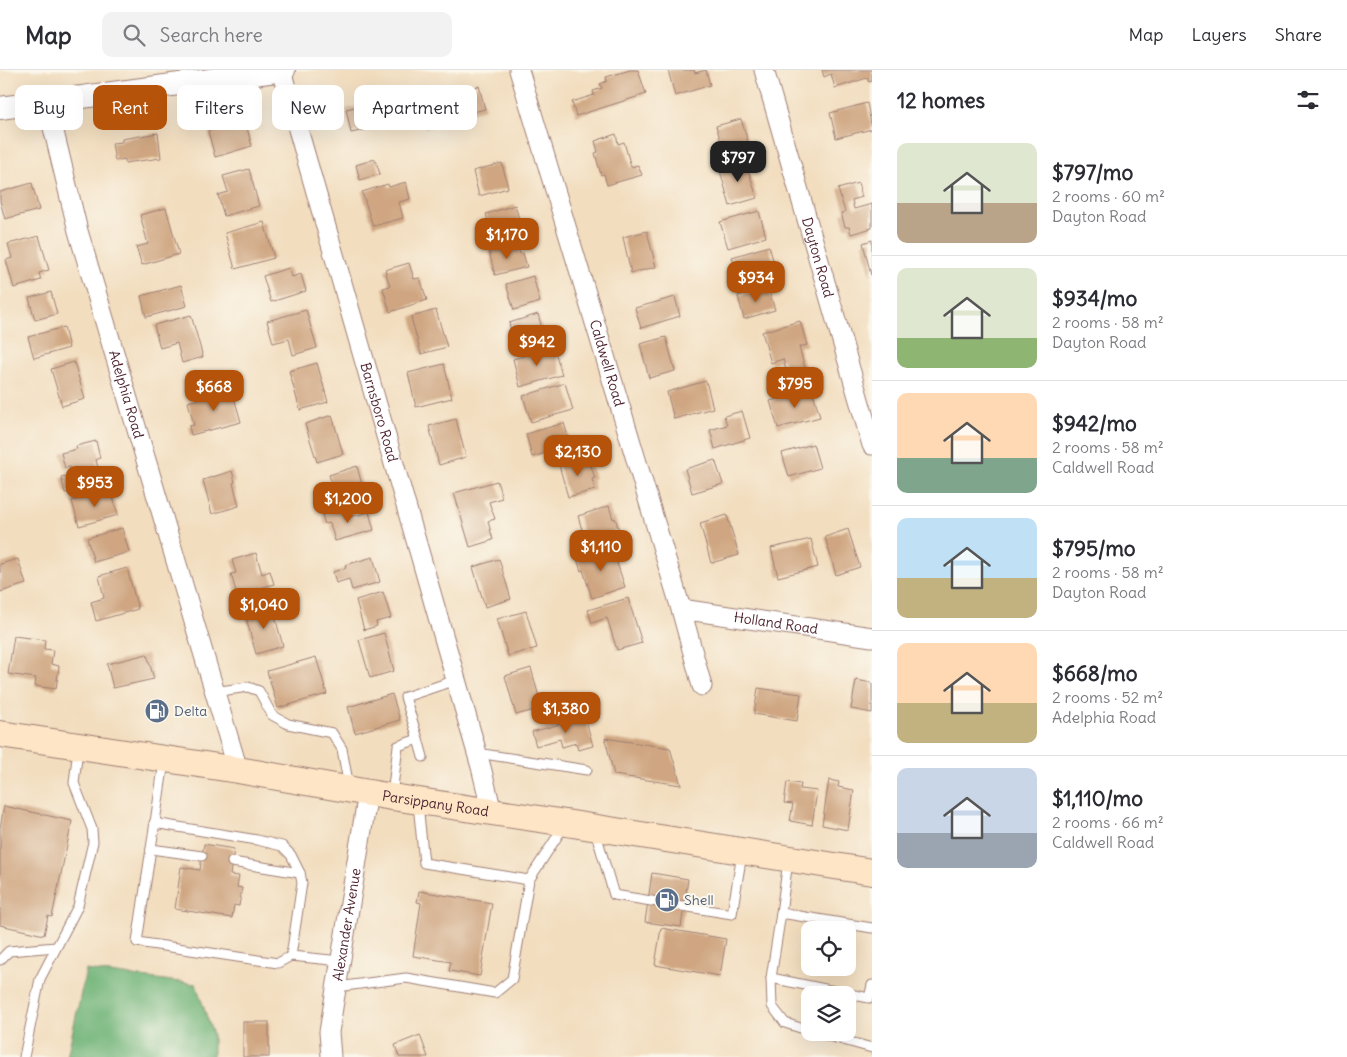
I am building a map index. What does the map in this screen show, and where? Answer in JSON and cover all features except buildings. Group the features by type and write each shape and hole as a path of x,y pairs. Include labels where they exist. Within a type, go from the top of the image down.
{"main road":[{"name":"Parsippany Road","path":"0,734 238,770 370,794 872,872"}],"street":[{"path":"83,97 283,70"},
{"name":"Barnsboro Road","path":"283,70 492,812"},
{"name":"Caldwell Road","path":"519,70 681,609 702,686"},
{"name":"Dayton Road","path":"764,70 872,445"},
{"path":"0,108 15,106"},
{"name":"Adelphia Road","path":"55,130 78,231 238,770"},
{"name":"Holland Road","path":"681,609 872,636"},
{"name":"Alexander Avenue","path":"331,1057 329,1032 370,794"}],"lane":[{"path":"423,757 405,696 456,680"},
{"path":"214,692 248,687 259,691 272,715 288,724 332,733 370,794 398,746 418,739"},
{"path":"24,1057 40,979 78,906 93,842 92,829 74,783 78,746"},
{"path":"476,753 587,770"},
{"path":"164,759 137,942 278,962 292,956 342,961"},
{"path":"418,801 424,863 529,880"},
{"path":"154,823 282,846 291,855 300,873 302,883 292,956"},
{"path":"337,987 406,978 495,993 512,979 529,880 566,823"},
{"path":"594,828 614,895 732,914 743,851"},
{"path":"151,849 202,856"},
{"path":"789,859 771,978 772,1006 785,1024 801,1028"},
{"path":"232,862 300,873"},
{"path":"781,913 872,928"},
{"path":"0,960 9,951 56,947"},
{"path":"771,978 869,998 872,985"},
{"path":"847,1041 872,1048"}],"green space":[{"path":"86,970 196,984 213,1035 213,1057 67,1057"}],"place":[{"name":"Delta","path":"157,711"},
{"name":"Shell","path":"667,900"}]}
